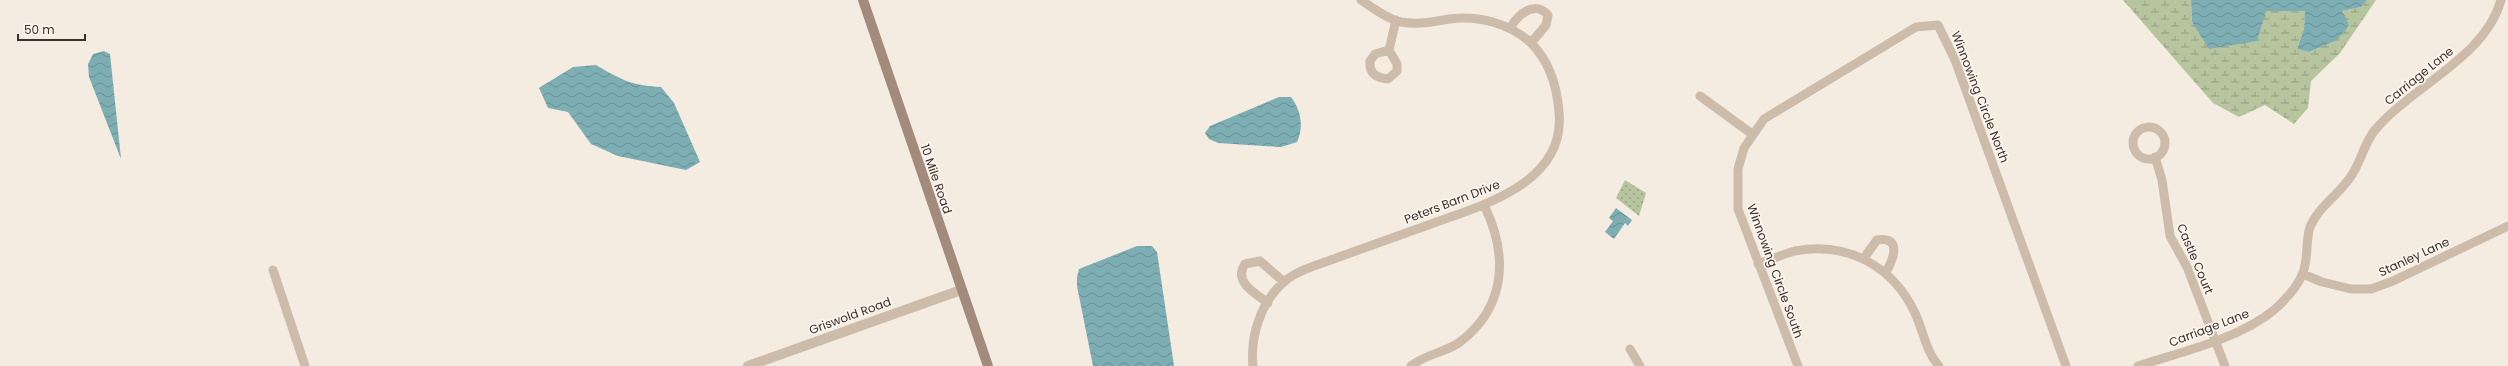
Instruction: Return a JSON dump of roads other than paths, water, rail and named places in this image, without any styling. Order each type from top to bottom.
[{"type":"main road","name":"10 Mile Road","points":[[863,0],[988,366]]},
{"type":"street","name":"Peters Barn Drive","points":[[1253,366],[1252,351],[1254,334],[1268,302],[1284,282],[1315,266],[1506,196],[1536,174],[1547,161],[1554,145],[1560,116],[1556,88],[1549,68],[1531,43],[1510,28],[1486,20],[1466,18],[1432,23],[1396,20],[1361,0]]},
{"type":"street","name":"Carriage Lane","points":[[2138,366],[2249,327],[2261,320],[2292,291],[2303,274],[2310,227],[2320,211],[2353,174],[2373,131],[2400,103],[2446,71],[2475,45],[2499,10],[2501,0]]},
{"type":"street","points":[[1510,28],[1526,7],[1533,4],[1539,5],[1548,15],[1546,25],[1531,43]]},
{"type":"street","points":[[1389,50],[1396,20]]},
{"type":"street","name":"Winnowing Circle North","points":[[1764,119],[1916,27],[1938,25],[1954,60],[2066,366]]},
{"type":"street","points":[[1700,96],[1752,134]]},
{"type":"street","name":"Winnowing Circle South","points":[[1764,119],[1752,134],[1744,148],[1738,169],[1736,188],[1738,209],[1798,366]]},
{"type":"street","name":"Castle Court","points":[[2155,157],[2162,180],[2170,236],[2187,267],[2225,366]]},
{"type":"street","points":[[1411,366],[1418,360],[1460,342],[1479,324],[1492,303],[1500,270],[1500,249],[1484,205]]},
{"type":"street","name":"Stanley Lane","points":[[2303,274],[2322,282],[2351,289],[2371,289],[2393,281],[2508,226]]},
{"type":"street","points":[[1864,258],[1878,240],[1888,241],[1894,247],[1895,253],[1886,272]]},
{"type":"street","points":[[1758,264],[1793,252],[1810,249],[1835,250],[1864,258],[1886,272],[1904,292],[1916,314],[1933,360],[1939,366]]},
{"type":"street","points":[[1268,302],[1243,281],[1241,270],[1245,264],[1260,261],[1284,282]]},
{"type":"street","points":[[273,270],[305,366]]},
{"type":"street","name":"Griswold Road","points":[[748,366],[961,290]]},
{"type":"street","points":[[1630,349],[1640,366]]},
{"type":"water","points":[[2191,0],[2367,0],[2361,7],[2342,11],[2349,25],[2337,40],[2309,52],[2297,49],[2304,29],[2305,11],[2266,11],[2257,41],[2209,49],[2192,22]]},
{"type":"water","points":[[104,51],[110,54],[121,159],[89,77],[88,64],[93,54]]},
{"type":"water","points":[[596,65],[627,81],[642,85],[661,87],[674,103],[700,162],[686,170],[618,156],[591,144],[568,112],[548,108],[539,88],[573,67]]},
{"type":"water","points":[[1279,97],[1291,97],[1297,107],[1301,125],[1297,142],[1281,147],[1218,143],[1209,139],[1205,133],[1210,126]]},
{"type":"water","points":[[1616,208],[1632,220],[1628,226],[1625,223],[1614,239],[1605,232],[1613,221],[1609,218]]},
{"type":"water","points":[[1137,246],[1152,246],[1157,252],[1174,366],[1093,366],[1077,286],[1079,269]]}]
